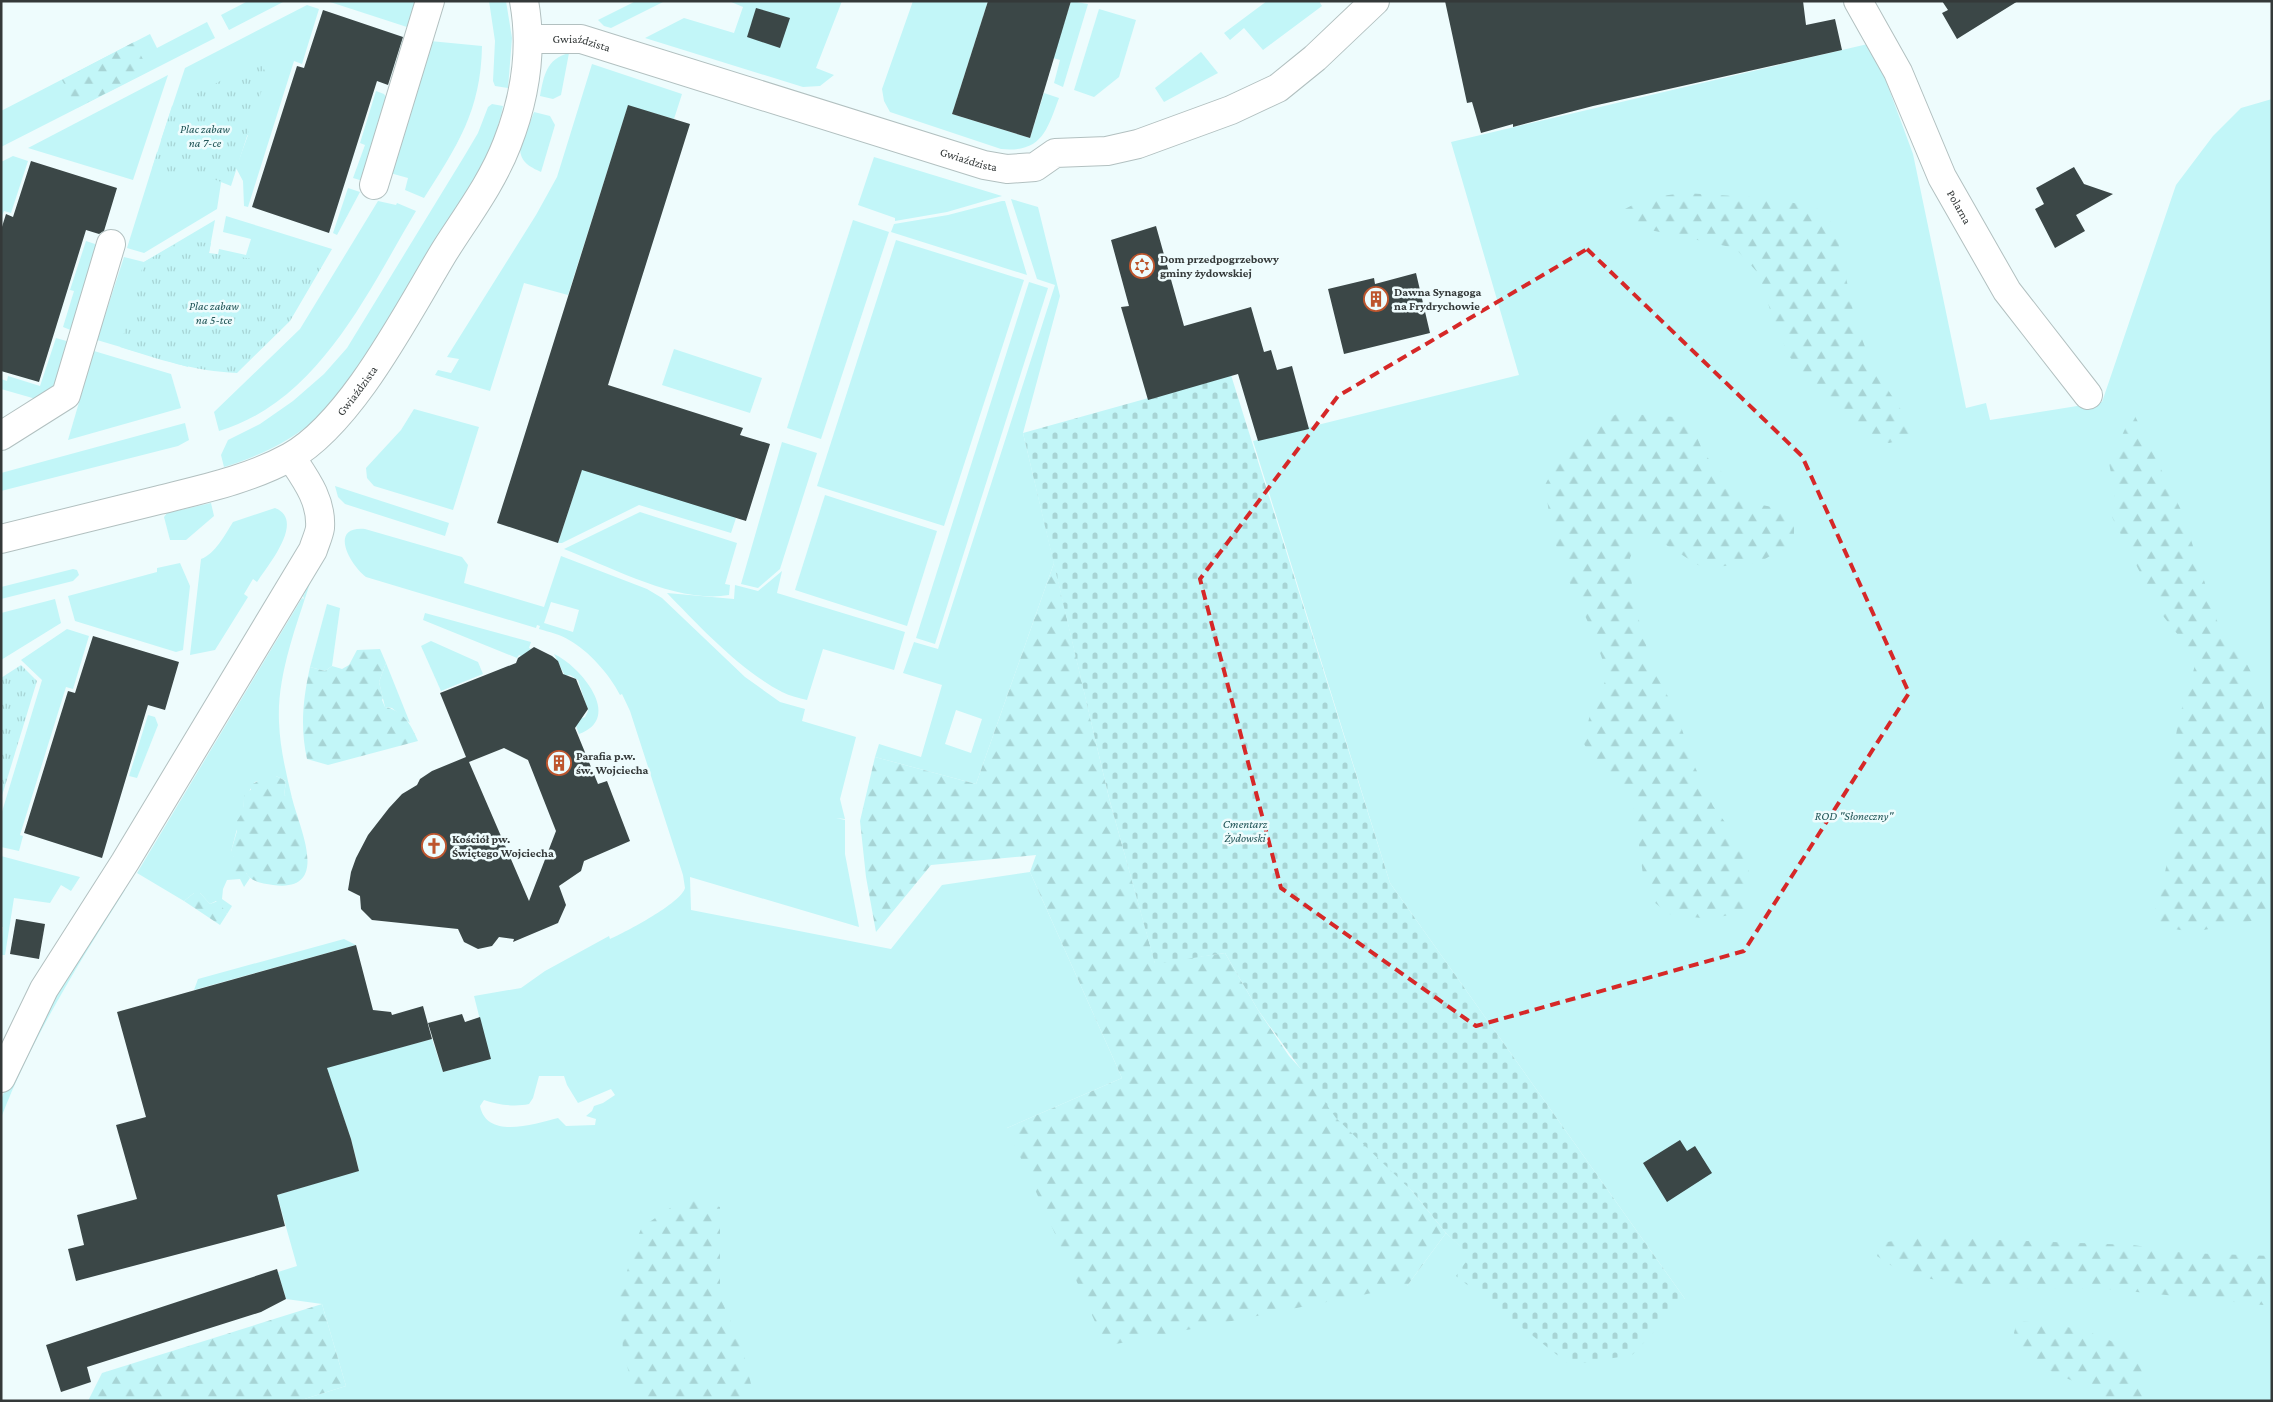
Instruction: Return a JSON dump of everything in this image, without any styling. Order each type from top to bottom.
[{"type":"street","points":[[374,185],[430,1]]},
{"type":"street","name":"Gwiaździsta","points":[[1,539],[254,474],[290,457],[311,442],[324,429],[361,386],[487,184],[507,144],[521,100],[527,70],[528,39],[524,1]]},
{"type":"street","name":"Gwiaździsta","points":[[528,39],[581,39],[984,165],[1007,169],[1024,169],[1035,167],[1055,153],[1107,151],[1138,144],[1231,110],[1278,88],[1315,58],[1375,1]]},
{"type":"street","name":"Polarna","points":[[1858,1],[1898,72],[1942,177],[2007,291],[2088,395]]},
{"type":"street","points":[[1,436],[66,395],[111,244]]},
{"type":"street","points":[[1,1078],[44,989],[121,868],[313,550],[320,528],[318,506],[308,482],[290,457]]},
{"type":"highlighted area","points":[[1587,249],[1802,456],[1909,693],[1744,951],[1476,1026],[1281,888],[1200,579],[1338,396]]},
{"type":"green space","points":[[248,1],[285,1],[229,30],[221,15]]},
{"type":"green space","points":[[327,1],[418,1],[410,28]]},
{"type":"green space","points":[[489,1],[506,1],[512,38],[508,88],[495,86],[493,81],[495,41]]},
{"type":"green space","points":[[636,1],[665,1],[611,28],[604,26],[598,20]]},
{"type":"green space","points":[[729,1],[842,1],[816,68],[834,75],[820,86],[803,87],[645,38],[684,18],[734,33],[743,7]]},
{"type":"green space","points":[[913,1],[988,1],[952,114],[1030,138],[1044,93],[1059,98],[1051,120],[1041,137],[1026,147],[1001,149],[890,112],[884,101],[882,89]]},
{"type":"green space","points":[[1071,1],[1088,4],[1063,87],[1054,83],[1060,60],[1053,58]]},
{"type":"green space","points":[[1267,1],[1319,1],[1322,6],[1263,50],[1244,28],[1230,40],[1224,33]]},
{"type":"green space","points":[[307,5],[319,9],[302,64],[294,61],[248,207],[244,206],[243,181],[236,168],[248,135],[236,140],[221,183],[217,209],[144,253],[127,248],[157,152],[164,153],[168,142],[161,140],[185,68]]},
{"type":"green space","points":[[1099,9],[1136,20],[1119,77],[1094,97],[1074,90]]},
{"type":"green space","points":[[207,22],[215,38],[1,147],[1,111],[150,34],[157,48]]},
{"type":"green space","points":[[430,41],[482,46],[481,69],[472,109],[457,144],[424,198],[405,190],[408,178],[390,173]]},
{"type":"green space","points":[[134,42],[149,71],[77,108],[62,80]]},
{"type":"green space","name":"ROD \"Słoneczny\"","points":[[1872,43],[1913,154],[1966,408],[1986,403],[1990,420],[2102,402],[2176,185],[2213,136],[2241,108],[2272,99],[2272,1401],[298,1401],[346,1386],[322,1304],[286,1299],[278,1272],[297,1266],[277,1195],[359,1170],[351,1139],[326,1067],[432,1039],[443,1072],[490,1059],[474,996],[521,988],[545,971],[609,936],[610,939],[628,930],[664,909],[685,888],[683,875],[630,711],[622,694],[620,695],[598,664],[577,645],[562,636],[539,629],[540,626],[537,625],[536,628],[366,577],[349,556],[345,540],[347,534],[354,530],[365,529],[462,557],[468,565],[464,583],[544,607],[561,556],[647,589],[662,598],[745,677],[780,702],[805,709],[802,721],[856,737],[840,799],[845,819],[836,818],[845,820],[845,854],[859,927],[690,877],[691,910],[891,949],[942,885],[1030,872],[1122,1078],[1007,1128],[1407,1286],[1446,1233],[1471,1256],[1457,1276],[1685,1299],[1390,883],[1253,441],[1519,375],[1451,142]],"holes":[[[551,602],[579,610],[573,632],[544,623]],[[539,1076],[564,1076],[578,1103],[611,1089],[615,1095],[603,1103],[594,1106],[592,1111],[586,1116],[596,1119],[595,1125],[566,1126],[558,1118],[513,1127],[492,1123],[484,1117],[480,1106],[484,1100],[506,1105],[529,1104],[533,1098]]]},
{"type":"green space","points":[[1201,52],[1218,73],[1164,102],[1155,88]]},
{"type":"green space","points":[[569,53],[561,95],[553,99],[540,96],[547,69],[555,59]]},
{"type":"green space","name":"Plac zabaw na 7-ce","points":[[259,61],[267,74],[231,186],[216,180],[192,176],[175,179],[152,169],[172,106]]},
{"type":"green space","points":[[592,64],[682,94],[674,119],[628,106],[568,295],[524,283],[490,391],[435,375],[438,370],[451,373],[459,359],[447,357],[536,215],[557,177]]},
{"type":"green space","points":[[168,75],[133,180],[28,148]]},
{"type":"green space","points":[[376,91],[384,94],[388,100],[363,181],[353,178],[365,145],[360,143]]},
{"type":"green space","points":[[492,104],[503,106],[501,116],[492,144],[475,179],[353,376],[332,403],[299,433],[263,453],[224,467],[221,455],[228,440],[260,424],[293,401],[324,374],[347,348],[465,155],[478,133],[488,107]]},
{"type":"green space","points":[[534,112],[550,116],[555,125],[541,172],[526,163],[520,153],[520,148]]},
{"type":"green space","points":[[13,156],[28,161],[11,213],[4,211],[1,219],[1,162]]},
{"type":"green space","points":[[874,157],[1002,196],[947,212],[895,221],[895,218],[858,205]]},
{"type":"green space","points":[[348,188],[360,192],[337,235],[333,233]]},
{"type":"green space","points":[[1684,193],[1768,198],[1810,206],[1825,212],[1836,231],[1856,324],[1873,367],[1918,436],[1889,443],[1874,438],[1824,401],[1789,356],[1772,316],[1759,274],[1735,248],[1622,224],[1623,210],[1646,198]]},
{"type":"green space","points":[[1011,199],[1038,207],[1060,296],[1023,433],[1054,563],[976,784],[875,757],[879,744],[921,757],[942,685],[903,673],[914,642],[938,649],[1055,285],[1037,279]],"holes":[[[956,710],[982,719],[971,753],[945,744]]]},
{"type":"green space","points":[[378,201],[396,205],[397,203],[416,211],[359,309],[337,341],[312,370],[285,396],[254,416],[219,431],[214,412],[300,329]]},
{"type":"green space","points":[[1005,201],[1027,275],[891,232],[894,224],[948,215]]},
{"type":"green space","points":[[226,216],[332,249],[321,268],[207,313],[219,249],[246,255],[251,239],[223,232]]},
{"type":"green space","points":[[215,220],[188,367],[97,340],[124,257],[144,262]]},
{"type":"green space","points":[[853,220],[889,232],[821,439],[787,428]]},
{"type":"green space","points":[[896,240],[1024,280],[944,526],[817,486]]},
{"type":"green space","points":[[86,241],[95,244],[98,250],[73,331],[63,327],[74,291],[70,290]]},
{"type":"green space","name":"Plac zabaw na 5-tce","points":[[181,241],[211,243],[209,253],[321,268],[290,321],[237,373],[192,367],[120,347],[144,262]]},
{"type":"green space","points":[[1029,282],[1048,288],[935,644],[916,638]]},
{"type":"green space","points":[[56,338],[70,342],[53,394],[43,401],[1,389],[1,379],[7,381],[8,376],[40,386]]},
{"type":"green space","points":[[674,349],[762,378],[750,413],[662,385]]},
{"type":"green space","points":[[94,351],[171,374],[181,408],[68,440]]},
{"type":"green space","name":"Cmentarz Żydowski","points":[[1231,375],[1390,883],[1685,1299],[1632,1355],[1570,1365],[1456,1276],[1470,1256],[1446,1233],[1412,1191],[1336,1118],[1258,1010],[1225,953],[1155,964],[1109,798],[1023,433]]},
{"type":"green space","points":[[414,409],[479,427],[453,510],[374,486],[367,478],[366,468],[401,430]]},
{"type":"green space","points":[[2133,412],[2182,512],[2221,633],[2235,641],[2253,676],[2272,731],[2272,909],[2251,921],[2193,932],[2149,925],[2160,898],[2170,847],[2171,774],[2178,721],[2197,659],[2160,612],[2112,517],[2115,493],[2109,463]]},
{"type":"green space","points":[[1618,413],[1689,418],[1704,454],[1752,503],[1777,508],[1794,523],[1794,542],[1758,563],[1703,568],[1663,543],[1639,537],[1630,558],[1632,587],[1640,625],[1653,668],[1676,712],[1694,765],[1713,806],[1736,837],[1749,872],[1745,912],[1709,919],[1669,914],[1654,902],[1645,889],[1633,803],[1601,774],[1583,742],[1590,715],[1608,675],[1593,633],[1568,579],[1552,534],[1545,485],[1568,443]]},
{"type":"green space","points":[[185,423],[189,440],[178,446],[1,491],[1,473]]},
{"type":"green space","points":[[782,442],[817,453],[780,569],[758,588],[741,584]]},
{"type":"green space","points":[[587,454],[736,518],[731,533],[639,505],[562,543],[558,543]]},
{"type":"green space","points":[[335,486],[449,523],[445,536],[345,504],[338,497]]},
{"type":"green space","points":[[825,495],[937,531],[907,626],[795,590]]},
{"type":"green space","points":[[211,503],[214,516],[186,540],[170,540],[164,517],[167,513]]},
{"type":"green space","points":[[275,508],[284,514],[287,522],[286,532],[276,554],[257,582],[253,579],[244,594],[248,597],[215,650],[190,655],[201,559],[215,549],[233,522]]},
{"type":"green space","points":[[640,512],[737,543],[725,584],[730,585],[729,595],[688,594],[667,589],[623,574],[564,549]]},
{"type":"green space","points":[[180,563],[190,586],[183,650],[176,652],[75,621],[68,596],[157,572],[157,568]]},
{"type":"green space","points":[[1054,563],[1109,798],[1155,963],[1225,953],[1258,1010],[1289,1056],[1412,1191],[1446,1233],[1407,1286],[1106,1346],[1007,1128],[1122,1078],[1030,872],[1036,855],[931,865],[876,932],[866,877],[860,821],[875,757],[976,784]]},
{"type":"green space","points":[[73,569],[77,570],[79,575],[73,581],[1,599],[1,587]]},
{"type":"green space","points":[[782,571],[777,593],[905,632],[894,670],[823,649],[807,700],[791,696],[767,683],[736,660],[667,593],[734,599],[735,585],[758,591]]},
{"type":"green space","points":[[307,582],[310,583],[288,651],[279,704],[281,741],[292,798],[288,795],[284,796],[286,781],[276,776],[255,782],[244,799],[243,813],[240,817],[231,852],[234,857],[235,872],[246,873],[250,878],[244,887],[240,879],[227,880],[223,889],[222,899],[232,906],[227,914],[216,901],[210,904],[200,893],[194,893],[184,901],[137,873],[302,598],[304,599],[305,593],[303,592],[137,869],[132,867]]},
{"type":"green space","points":[[55,599],[61,623],[1,660],[1,613]]},
{"type":"green space","points":[[327,604],[340,608],[332,666],[325,671],[310,667]]},
{"type":"green space","points":[[425,613],[531,642],[529,648],[531,649],[525,658],[519,655],[517,658],[423,620]]},
{"type":"green space","points":[[67,629],[89,636],[73,689],[66,687],[20,835],[23,836],[19,851],[1,847],[1,815],[42,680],[21,660]]},
{"type":"green space","points":[[431,641],[478,662],[483,674],[441,691],[421,646]]},
{"type":"green space","points":[[380,649],[386,663],[379,682],[382,700],[385,707],[402,715],[413,729],[418,741],[328,765],[307,759],[303,713],[310,667],[325,671],[332,666],[342,669],[349,665],[357,650]]},
{"type":"green space","points":[[554,654],[575,669],[585,680],[593,692],[598,705],[598,716],[592,726],[579,734],[574,721],[585,717],[588,711],[578,680],[570,675],[565,676]]},
{"type":"green space","points":[[386,663],[410,723],[392,708],[385,707],[379,682]]},
{"type":"green space","points":[[21,665],[37,681],[1,799],[1,678]]},
{"type":"green space","points":[[148,715],[155,717],[158,725],[137,778],[129,776]]},
{"type":"green space","points":[[267,776],[276,776],[286,781],[284,796],[288,794],[292,798],[305,840],[307,869],[302,879],[291,885],[266,884],[254,880],[246,873],[238,875],[234,872],[234,857],[230,855],[237,831],[235,827],[242,812],[246,791],[251,790],[251,785]]},
{"type":"green space","points":[[1,856],[80,877],[71,891],[61,885],[50,903],[14,898],[5,955],[1,955],[3,927],[1,927]]},
{"type":"green space","points":[[119,887],[125,890],[57,1001],[27,1058],[1,1118],[1,1100],[6,1087],[56,989]]},
{"type":"green space","points":[[194,893],[200,893],[210,904],[218,901],[227,914],[220,925],[184,901]]},
{"type":"green space","points":[[344,939],[356,945],[194,990],[198,979]]},
{"type":"green space","points":[[685,1198],[720,1207],[720,1297],[742,1346],[755,1401],[637,1401],[623,1352],[620,1295],[642,1227]]},
{"type":"green space","points":[[1915,1237],[2133,1245],[2186,1253],[2272,1256],[2272,1304],[2263,1305],[2108,1289],[2030,1289],[1949,1283],[1901,1272],[1877,1256],[1882,1243]]},
{"type":"green space","points":[[322,1304],[346,1386],[298,1401],[88,1401],[102,1373]]},
{"type":"green space","points":[[2017,1321],[2048,1324],[2083,1331],[2115,1343],[2129,1352],[2139,1363],[2147,1401],[2088,1401],[2091,1389],[2025,1360],[2014,1333]]},
{"type":"building","points":[[988,1],[1071,1],[1030,138],[952,114]]},
{"type":"building","points":[[1445,1],[1803,1],[1806,25],[1835,19],[1842,50],[1593,106],[1513,127],[1513,124],[1481,133],[1472,102],[1467,103]]},
{"type":"building","points":[[1942,1],[2018,1],[1957,39],[1942,13],[1948,10]]},
{"type":"building","points":[[756,8],[790,18],[780,48],[747,37]]},
{"type":"building","points":[[323,10],[403,37],[388,85],[377,81],[329,233],[252,207],[297,66],[304,68]]},
{"type":"building","points":[[628,105],[690,124],[608,385],[743,428],[740,435],[770,444],[746,521],[582,470],[558,543],[497,523]]},
{"type":"building","points":[[31,161],[117,188],[104,231],[99,234],[86,230],[39,382],[1,371],[1,230],[6,214],[13,217]]},
{"type":"building","points":[[2074,167],[2084,184],[2113,194],[2076,215],[2085,231],[2055,248],[2035,209],[2044,204],[2036,188]]},
{"type":"building","points":[[1156,226],[1184,326],[1251,307],[1264,352],[1271,350],[1277,370],[1292,366],[1309,429],[1258,441],[1238,374],[1148,400],[1121,307],[1129,306],[1111,240]]},
{"type":"building","name":"Dawna Synagoga na Frydrychowie","points":[[1416,273],[1430,333],[1344,354],[1328,289],[1374,278],[1375,284]]},
{"type":"building","points":[[93,636],[179,662],[165,710],[148,705],[102,858],[24,833],[68,691],[75,693]]},
{"type":"building","points":[[534,647],[558,661],[563,674],[576,679],[588,709],[575,728],[598,784],[607,781],[630,841],[584,861],[581,871],[559,886],[566,905],[558,923],[513,942],[514,939],[499,937],[492,946],[478,949],[464,942],[458,929],[372,920],[361,909],[360,896],[348,890],[356,858],[368,835],[402,794],[417,785],[420,779],[432,771],[466,757],[440,693],[516,663],[518,658]],"holes":[[[504,748],[528,760],[556,831],[529,901],[469,762]]]},
{"type":"building","points":[[16,919],[45,924],[39,959],[10,954]]},
{"type":"building","points":[[356,945],[373,1010],[391,1012],[392,1015],[423,1006],[432,1039],[327,1068],[351,1139],[359,1171],[277,1195],[285,1226],[76,1281],[68,1249],[84,1245],[77,1215],[137,1199],[116,1125],[146,1117],[117,1012]]},
{"type":"building","points":[[462,1014],[465,1022],[480,1017],[491,1059],[443,1072],[428,1023]]},
{"type":"building","points":[[1680,1140],[1687,1151],[1695,1146],[1712,1173],[1667,1202],[1643,1163]]},
{"type":"building","points":[[277,1269],[286,1299],[261,1312],[87,1367],[91,1382],[61,1392],[46,1345]]},
{"type":"place","name":"Dom przedpogrzebowy gminy żydowskiej","points":[[1142,266]]},
{"type":"place","name":"Dawna Synagoga na Frydrychowie","points":[[1376,299]]},
{"type":"place","name":"Parafia p.w. św. Wojciecha","points":[[559,763]]},
{"type":"place","name":"Kościół pw. Świętego Wojciecha","points":[[434,846]]}]
